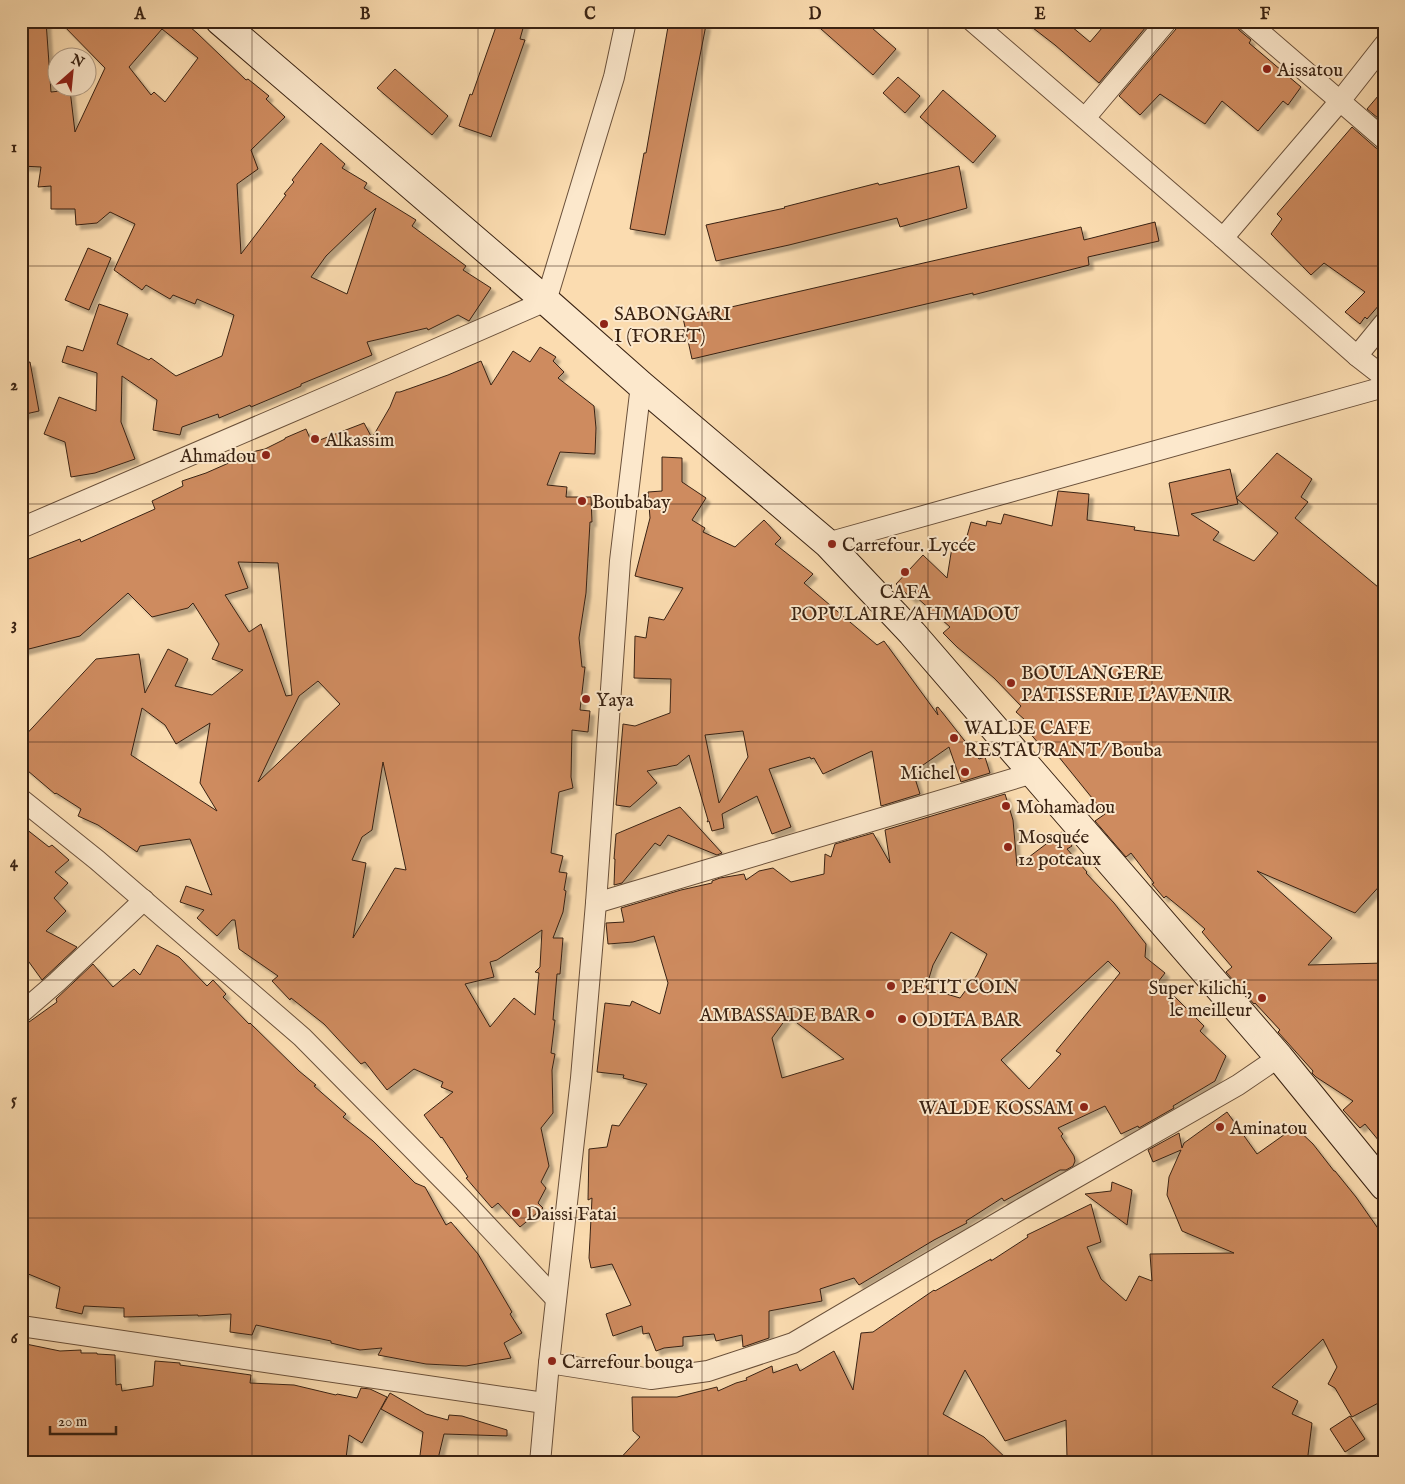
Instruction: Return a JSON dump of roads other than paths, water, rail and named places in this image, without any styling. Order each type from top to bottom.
[{"type":"street","points":[[220,21],[827,543],[912,634],[1033,773],[1279,1057],[1384,1186]]},
{"type":"street","points":[[21,528],[546,301],[614,77],[626,21]]},
{"type":"street","points":[[972,21],[1357,356],[1384,377]]},
{"type":"street","points":[[1085,118],[1167,21]]},
{"type":"street","points":[[1247,21],[1384,139]]},
{"type":"street","points":[[1223,238],[1340,101],[1384,45]]},
{"type":"street","points":[[1357,356],[1384,323]]},
{"type":"street","points":[[540,1458],[544,1404],[581,1078],[596,903],[620,561],[641,385]]},
{"type":"street","points":[[827,543],[1384,387]]},
{"type":"street","points":[[596,903],[1033,773]]},
{"type":"street","points":[[21,800],[97,860],[302,1037],[463,1200],[556,1299]]},
{"type":"street","points":[[21,1013],[58,982],[144,900]]},
{"type":"street","points":[[549,1363],[651,1379],[708,1371],[793,1343],[1238,1085],[1279,1057]]},
{"type":"street","points":[[21,1326],[544,1404]]},
{"type":"place","name":"Aissatou","points":[[1267,69]]},
{"type":"place","name":"SABONGARI I (FORET)","points":[[604,324]]},
{"type":"place","name":"Alkassim","points":[[315,439]]},
{"type":"place","name":"Ahmadou","points":[[266,455]]},
{"type":"place","name":"Boubabay","points":[[582,501]]},
{"type":"place","name":"Carrefour. Lycée","points":[[832,544]]},
{"type":"place","name":"CAFA POPULAIRE/AHMADOU","points":[[905,572]]},
{"type":"place","name":"BOULANGERE PATISSERIE L'AVENIR","points":[[1011,683]]},
{"type":"place","name":"Yaya","points":[[586,699]]},
{"type":"place","name":"WALDE CAFE RESTAURANT/ Bouba","points":[[954,738]]},
{"type":"place","name":"Michel","points":[[965,772]]},
{"type":"place","name":"Mohamadou","points":[[1006,806]]},
{"type":"place","name":"Mosquée 12 poteaux","points":[[1008,847]]},
{"type":"place","name":"PETIT COIN","points":[[891,986]]},
{"type":"place","name":"Super kilichi, le meilleur","points":[[1262,998]]},
{"type":"place","name":"AMBASSADE BAR","points":[[870,1014]]},
{"type":"place","name":"ODITA BAR","points":[[902,1019]]},
{"type":"place","name":"WALDE KOSSAM","points":[[1084,1107]]},
{"type":"place","name":"Aminatou","points":[[1220,1127]]},
{"type":"place","name":"Daissi Fatai","points":[[516,1213]]},
{"type":"place","name":"Carrefour bouga","points":[[552,1361]]}]
